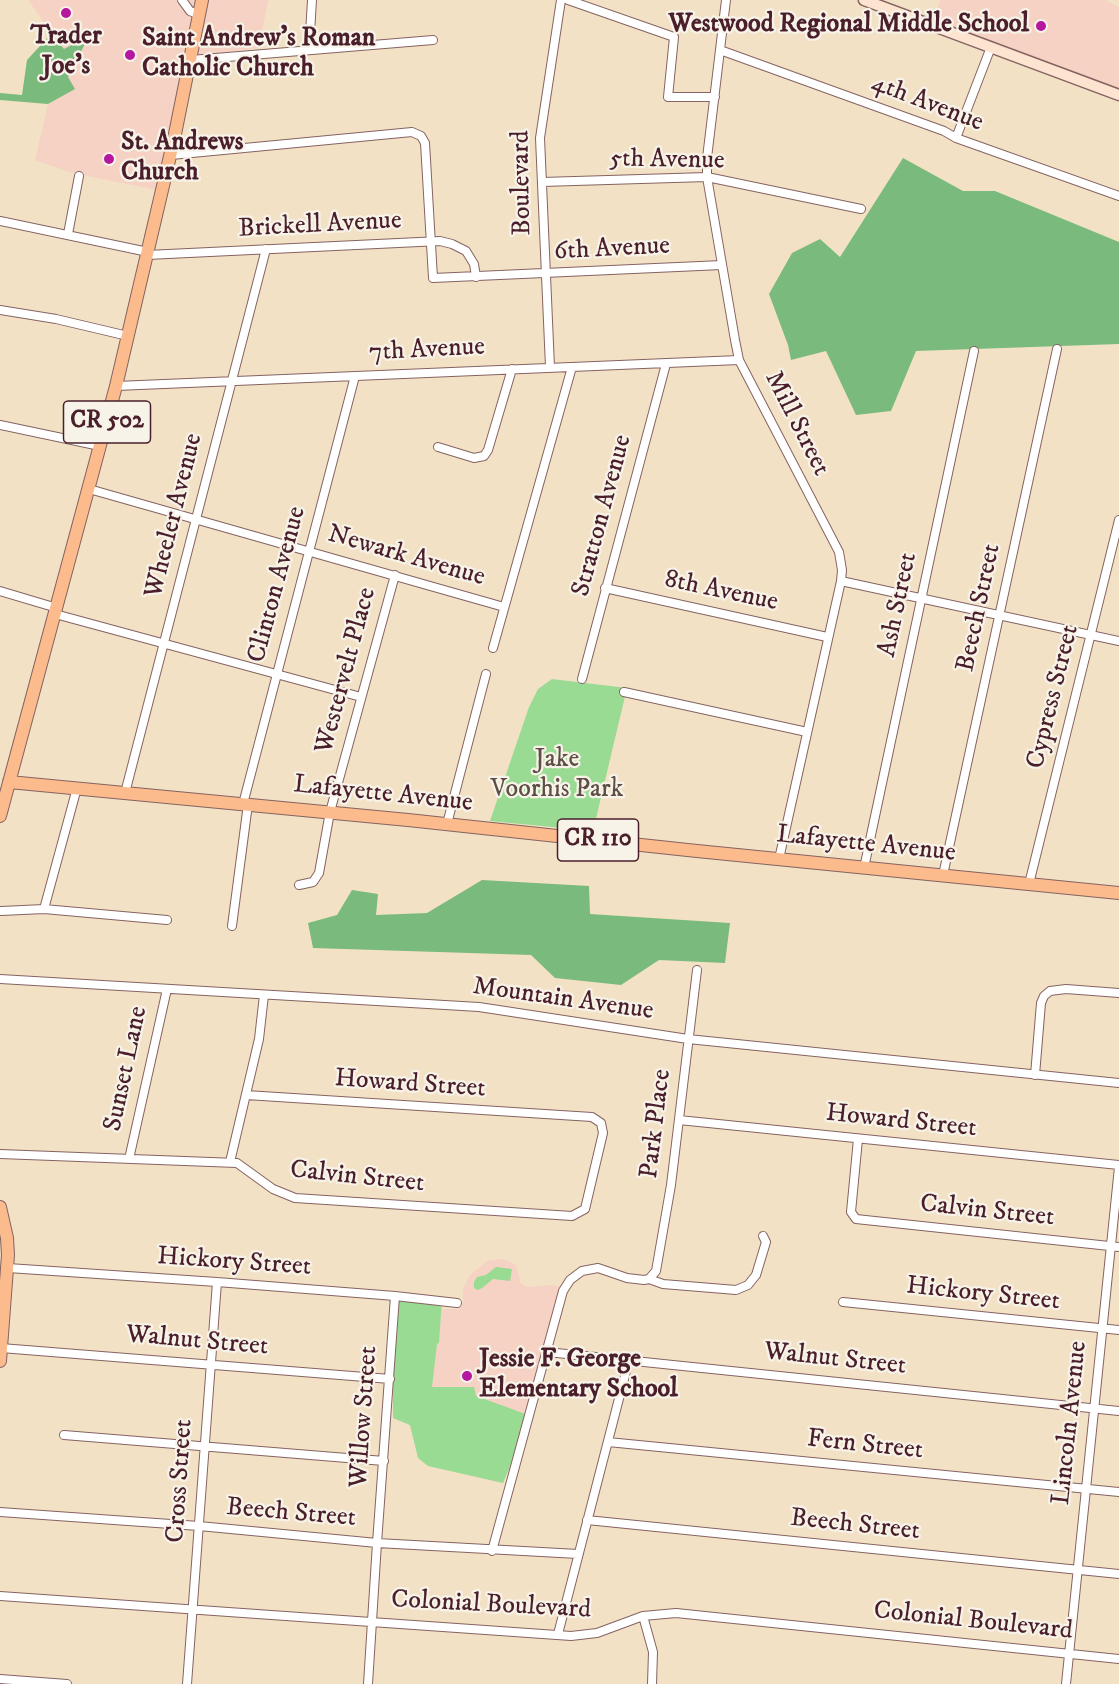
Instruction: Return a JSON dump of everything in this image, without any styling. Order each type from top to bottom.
[{"type":"main road","name":"CR 502","points":[[0,816],[5,780],[56,611],[116,386],[171,155],[202,0]]},
{"type":"main road","points":[[864,0],[1119,95]]},
{"type":"main road","name":"Lafayette Avenue","points":[[5,780],[864,868],[1119,891]]},
{"type":"main road","points":[[0,1207],[7,1238],[0,1362]]},
{"type":"street","points":[[182,0],[190,10],[199,15]]},
{"type":"street","points":[[309,50],[312,0]]},
{"type":"street","name":"Boulevard","points":[[550,367],[540,138],[561,0]]},
{"type":"street","points":[[568,0],[674,37],[668,97],[715,98]]},
{"type":"street","name":"Mill Street","points":[[726,0],[707,158],[707,177],[739,360],[839,552],[842,570],[779,859]]},
{"type":"street","points":[[191,60],[434,40]]},
{"type":"street","points":[[956,138],[991,47]]},
{"type":"street","name":"4th Avenue","points":[[720,50],[1119,196]]},
{"type":"street","points":[[171,155],[412,132],[421,136],[425,143],[431,241]]},
{"type":"street","points":[[68,234],[79,176]]},
{"type":"street","name":"5th Avenue","points":[[542,182],[707,177],[861,209]]},
{"type":"street","name":"Brickell Avenue","points":[[0,221],[68,234],[147,254],[431,241],[452,244],[466,251],[474,264],[476,277]]},
{"type":"street","name":"6th Avenue","points":[[431,241],[433,278],[722,265]]},
{"type":"street","name":"Wheeler Avenue","points":[[125,793],[266,249]]},
{"type":"street","points":[[0,310],[56,319],[128,336]]},
{"type":"street","name":"Beech Street","points":[[943,875],[1057,349]]},
{"type":"street","name":"Ash Street","points":[[864,868],[974,351]]},
{"type":"street","name":"7th Avenue","points":[[116,386],[739,360]]},
{"type":"street","name":"Stratton Avenue","points":[[582,679],[666,364]]},
{"type":"street","points":[[492,648],[572,367]]},
{"type":"street","points":[[438,447],[474,458],[479,458],[487,452],[512,369]]},
{"type":"street","name":"Clinton Avenue","points":[[232,926],[245,804],[355,376]]},
{"type":"street","points":[[0,425],[100,446]]},
{"type":"street","name":"Newark Avenue","points":[[88,489],[504,607]]},
{"type":"street","name":"Cypress Street","points":[[1029,884],[1119,520]]},
{"type":"street","name":"Westervelt Place","points":[[299,885],[313,882],[319,873],[330,812],[395,575]]},
{"type":"street","points":[[841,581],[1119,640]]},
{"type":"street","name":"8th Avenue","points":[[605,588],[827,637]]},
{"type":"street","points":[[0,591],[56,611],[164,644],[361,698]]},
{"type":"street","points":[[447,824],[486,674]]},
{"type":"street","points":[[624,692],[807,732]]},
{"type":"street","points":[[44,909],[77,788]]},
{"type":"street","points":[[1,911],[44,909],[167,920]]},
{"type":"street","name":"Park Place","points":[[649,1279],[656,1271],[671,1185],[697,970]]},
{"type":"street","name":"Mountain Avenue","points":[[0,979],[487,1008],[688,1039],[1119,1083]]},
{"type":"street","name":"Sunset Lane","points":[[129,1159],[166,989]]},
{"type":"street","points":[[1035,1075],[1041,1003],[1044,996],[1050,991],[1066,989],[1119,993]]},
{"type":"street","points":[[230,1162],[259,1039],[264,995]]},
{"type":"street","name":"Howard Street","points":[[246,1095],[592,1117],[603,1128],[603,1133],[585,1209],[575,1215]]},
{"type":"street","name":"Howard Street","points":[[679,1120],[1119,1166]]},
{"type":"street","name":"Calvin Street","points":[[858,1139],[852,1216],[856,1219],[1115,1246]]},
{"type":"street","name":"Calvin Street","points":[[0,1154],[230,1162],[237,1163],[273,1189],[295,1198],[575,1215]]},
{"type":"street","name":"Lincoln Avenue","points":[[1066,1684],[1102,1328],[1115,1246],[1119,1166]]},
{"type":"street","points":[[492,1551],[565,1287],[576,1275],[596,1269],[606,1270],[627,1278],[649,1279],[663,1284],[729,1290],[743,1288],[756,1275],[766,1242],[763,1236]]},
{"type":"street","name":"Hickory Street","points":[[5,1272],[217,1282],[457,1303]]},
{"type":"street","name":"Cross Street","points":[[188,1684],[217,1282]]},
{"type":"street","name":"Willow Street","points":[[368,1684],[395,1296]]},
{"type":"street","name":"Hickory Street","points":[[843,1302],[1119,1330]]},
{"type":"street","name":"Walnut Street","points":[[1,1348],[390,1379]]},
{"type":"street","name":"Walnut Street","points":[[547,1352],[1119,1411]]},
{"type":"street","points":[[558,1634],[629,1360]]},
{"type":"street","points":[[64,1435],[384,1461]]},
{"type":"street","name":"Fern Street","points":[[608,1442],[1119,1492]]},
{"type":"street","name":"Beech Street","points":[[0,1512],[199,1526],[377,1543],[578,1554]]},
{"type":"street","name":"Beech Street","points":[[587,1520],[1119,1574]]},
{"type":"street","name":"Colonial Boulevard","points":[[0,1596],[577,1636],[597,1634],[643,1616],[676,1613],[1119,1659]]},
{"type":"street","points":[[643,1616],[653,1652],[652,1684]]},
{"type":"street","points":[[0,1679],[67,1684]]},
{"type":"shaded area","points":[[28,0],[268,0],[259,48],[184,57],[157,190],[72,173],[35,160],[48,104],[75,89],[67,77],[89,37],[64,50]]},
{"type":"shaded area","points":[[940,0],[1105,0],[1119,7],[1119,95],[932,25]]},
{"type":"shaded area","name":"Jessie F. George Elementary School","points":[[503,1259],[516,1265],[521,1284],[528,1287],[549,1285],[565,1287],[532,1409],[503,1483],[428,1466],[418,1458],[410,1425],[393,1418],[441,1309],[458,1309],[463,1303],[463,1289],[470,1275],[487,1261]]},
{"type":"green space","points":[[51,34],[64,49],[89,36],[68,77],[75,89],[48,104],[0,100],[0,93],[22,95],[27,60]]},
{"type":"green space","points":[[903,158],[963,191],[995,191],[1119,242],[1119,344],[916,351],[891,411],[856,415],[826,351],[791,360],[788,345],[769,294],[792,253],[820,239],[840,257]]},
{"type":"green space","name":"Jake Voorhis Park","points":[[552,679],[627,688],[593,831],[490,821],[529,707],[538,689]]},
{"type":"green space","points":[[482,880],[589,886],[590,914],[730,923],[725,963],[659,960],[621,985],[555,978],[531,955],[313,948],[308,923],[337,915],[352,890],[378,894],[376,915],[427,913]]},
{"type":"green space","points":[[496,1267],[512,1269],[510,1281],[493,1279],[478,1290],[474,1288],[477,1277],[486,1275]]},
{"type":"green space","points":[[397,1299],[442,1299],[439,1343],[437,1344],[432,1387],[474,1387],[476,1396],[531,1416],[503,1483],[428,1466],[418,1458],[410,1425],[393,1418],[393,1342]]},
{"type":"place","name":"Trader Joe's","points":[[66,13]]},
{"type":"place","name":"Westwood Regional Middle School","points":[[1041,26]]},
{"type":"place","name":"Saint Andrew's Roman Catholic Church","points":[[130,55]]},
{"type":"place","name":"St. Andrews Church","points":[[109,159]]},
{"type":"place","name":"Jessie F. George Elementary School","points":[[467,1376]]}]
